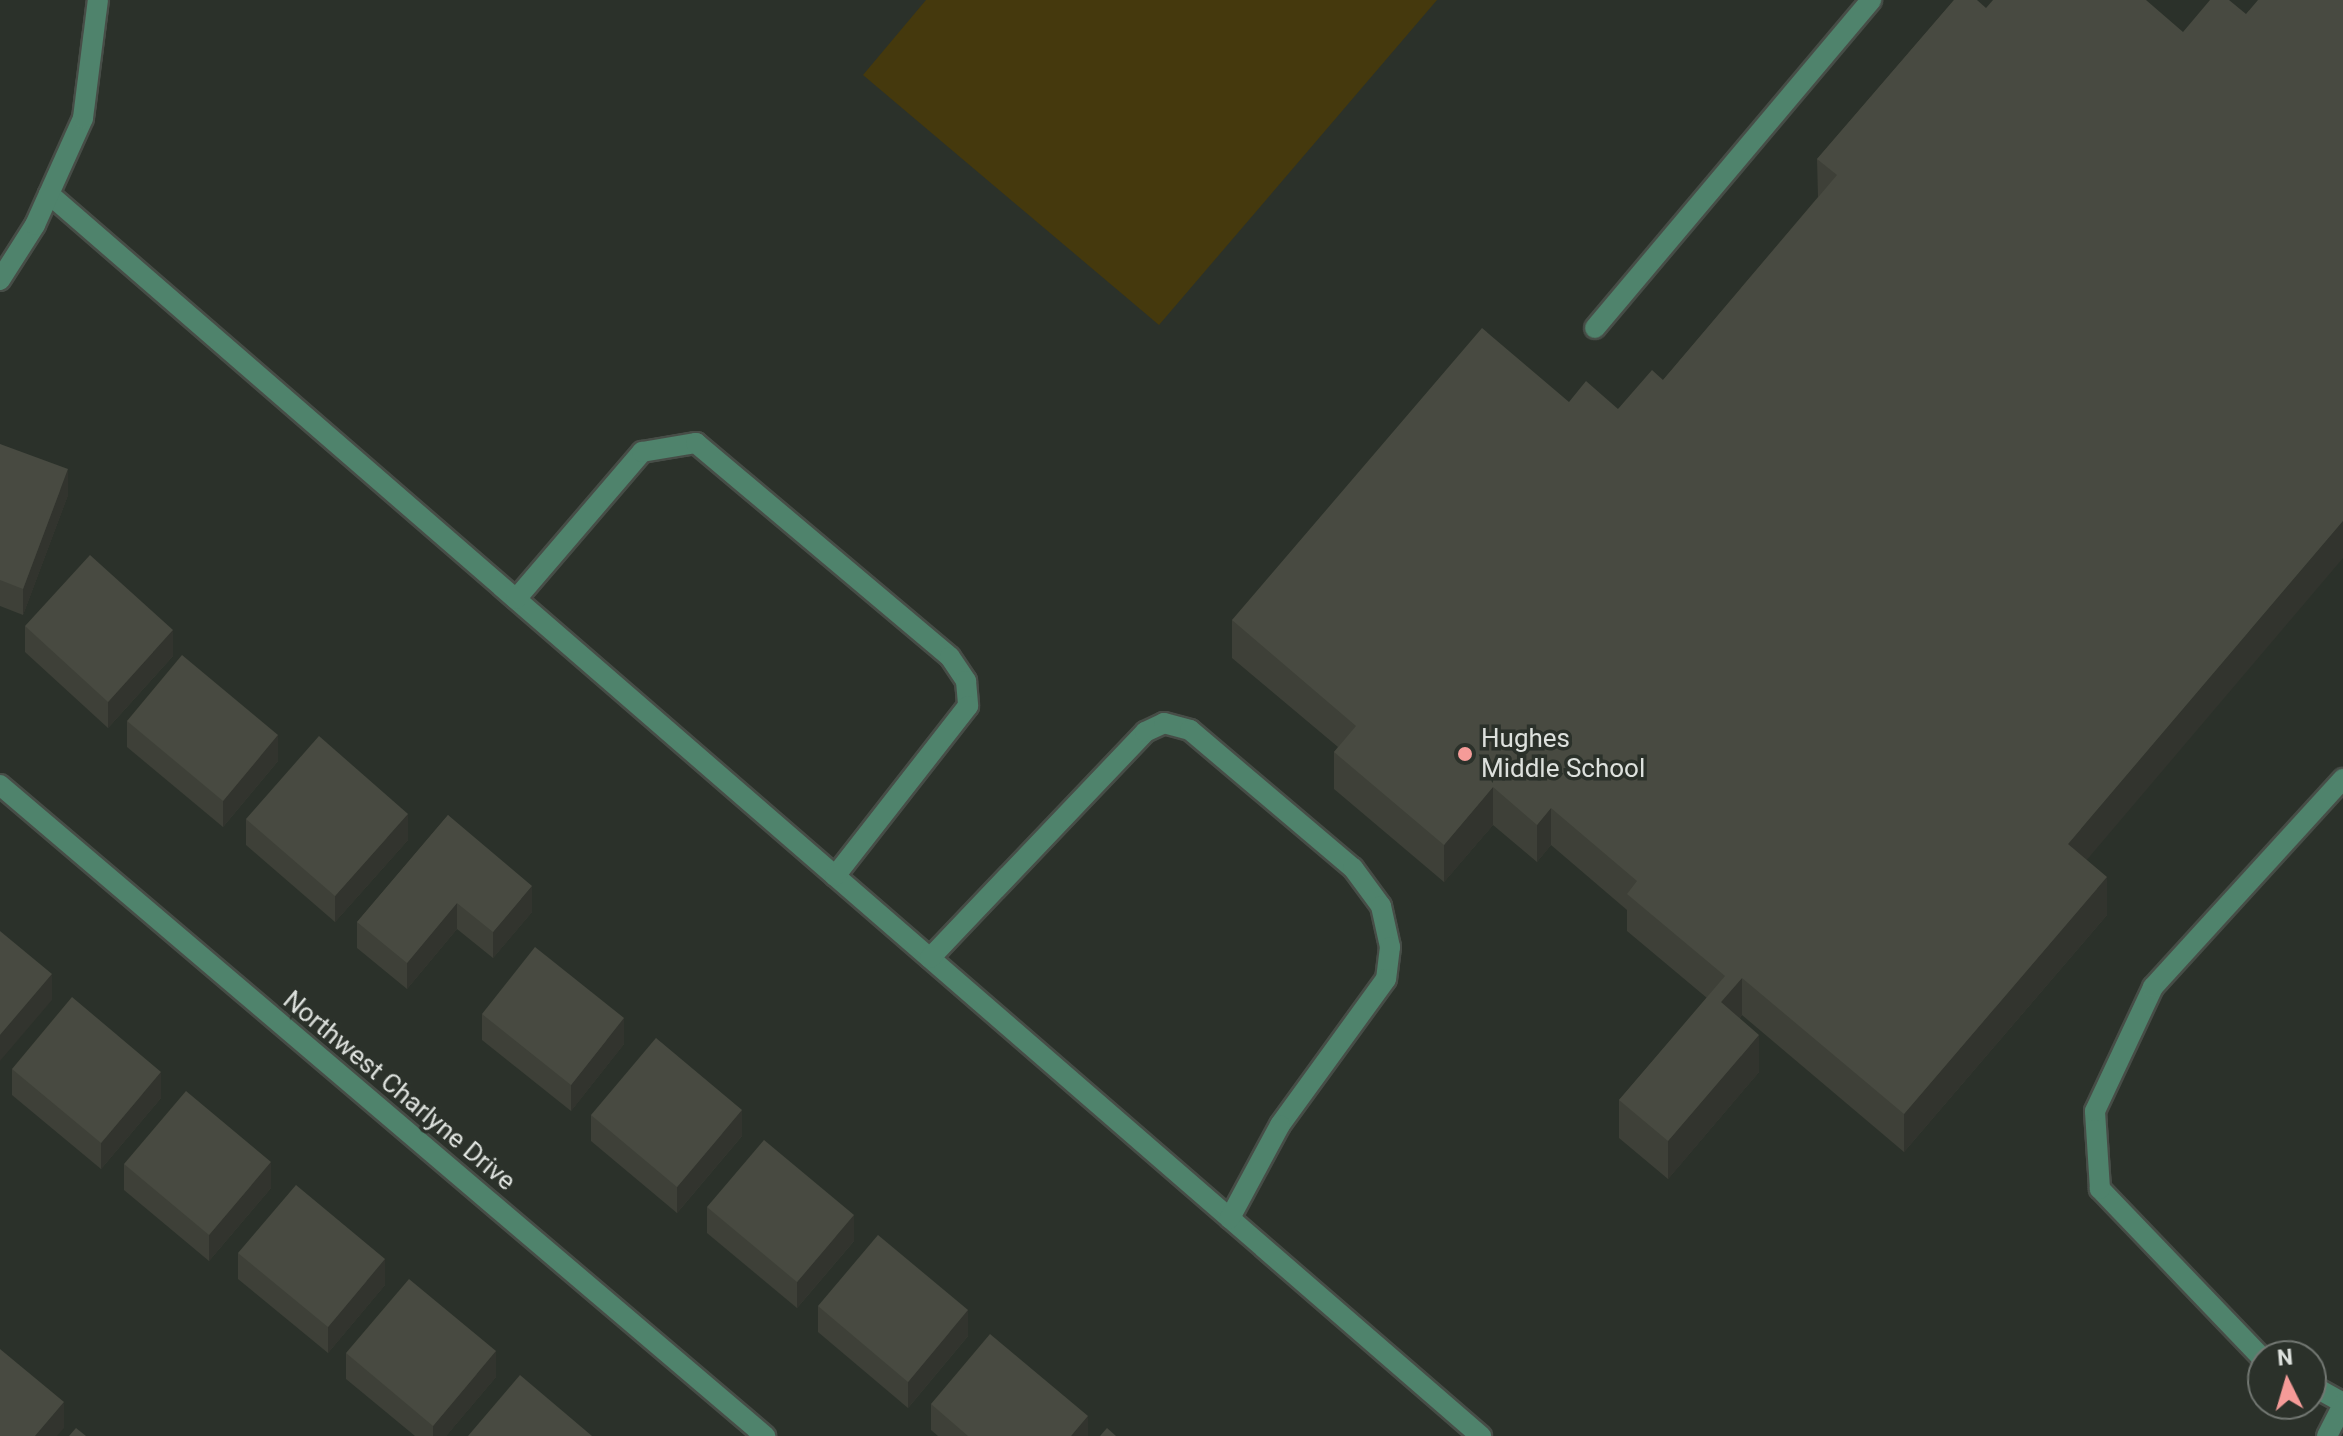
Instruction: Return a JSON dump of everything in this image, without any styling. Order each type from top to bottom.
[{"type":"street","points":[[0,280],[49,194],[83,118],[98,0]]},
{"type":"street","points":[[1595,328],[1871,0]]},
{"type":"street","points":[[49,194],[1481,1436]]},
{"type":"street","points":[[516,599],[642,452],[696,443],[950,657],[966,681],[968,706],[835,876]]},
{"type":"street","points":[[930,958],[1145,732],[1164,723],[1190,730],[1353,868],[1381,906],[1390,947],[1386,979],[1280,1125],[1230,1218]]},
{"type":"street","points":[[2247,1342],[2100,1189],[2095,1111],[2153,987],[2343,779]]},
{"type":"street","name":"Northwest Charlyne Drive","points":[[0,785],[765,1436]]},
{"type":"street","points":[[2327,1436],[2343,1404]]},
{"type":"shaded area","points":[[926,0],[1437,0],[1159,325],[863,75]]},
{"type":"building","points":[[1954,0],[1977,0],[1986,8],[1993,0],[2146,0],[2183,32],[2210,0],[2229,0],[2246,14],[2258,0],[2343,0],[2343,521],[2068,844],[2107,877],[1904,1114],[1742,978],[1721,1002],[1759,1035],[1668,1141],[1619,1100],[1725,976],[1627,894],[1637,881],[1551,808],[1537,825],[1493,787],[1444,845],[1334,752],[1356,726],[1232,620],[1482,328],[1569,402],[1586,381],[1618,409],[1652,370],[1663,380],[1837,175],[1817,159]]},
{"type":"building","points":[[0,444],[68,469],[23,589],[0,580]]},
{"type":"building","points":[[90,555],[173,630],[108,702],[25,626]]},
{"type":"building","points":[[182,655],[278,735],[223,801],[127,721]]},
{"type":"building","points":[[319,736],[408,814],[335,896],[246,819]]},
{"type":"building","points":[[448,815],[532,886],[493,932],[457,903],[407,963],[357,922]]},
{"type":"building","points":[[0,931],[52,974],[0,1035]]},
{"type":"building","points":[[535,947],[624,1018],[571,1085],[482,1014]]},
{"type":"building","points":[[72,997],[161,1072],[101,1143],[12,1069]]},
{"type":"building","points":[[656,1038],[742,1110],[677,1187],[591,1115]]},
{"type":"building","points":[[186,1091],[271,1162],[209,1235],[124,1164]]},
{"type":"building","points":[[764,1140],[854,1215],[797,1282],[707,1207]]},
{"type":"building","points":[[296,1185],[385,1259],[328,1327],[238,1253]]},
{"type":"building","points":[[878,1235],[968,1310],[908,1382],[818,1306]]},
{"type":"building","points":[[409,1279],[496,1351],[433,1426],[346,1353]]},
{"type":"building","points":[[990,1334],[1088,1416],[1071,1436],[968,1436],[931,1404]]},
{"type":"building","points":[[0,1349],[64,1402],[35,1436],[0,1436]]},
{"type":"building","points":[[520,1375],[592,1436],[468,1436]]},
{"type":"building","points":[[76,1428],[86,1436],[69,1436]]},
{"type":"building","points":[[1107,1428],[1116,1436],[1100,1436]]},
{"type":"place","name":"Hughes Middle School","points":[[1465,754]]}]
